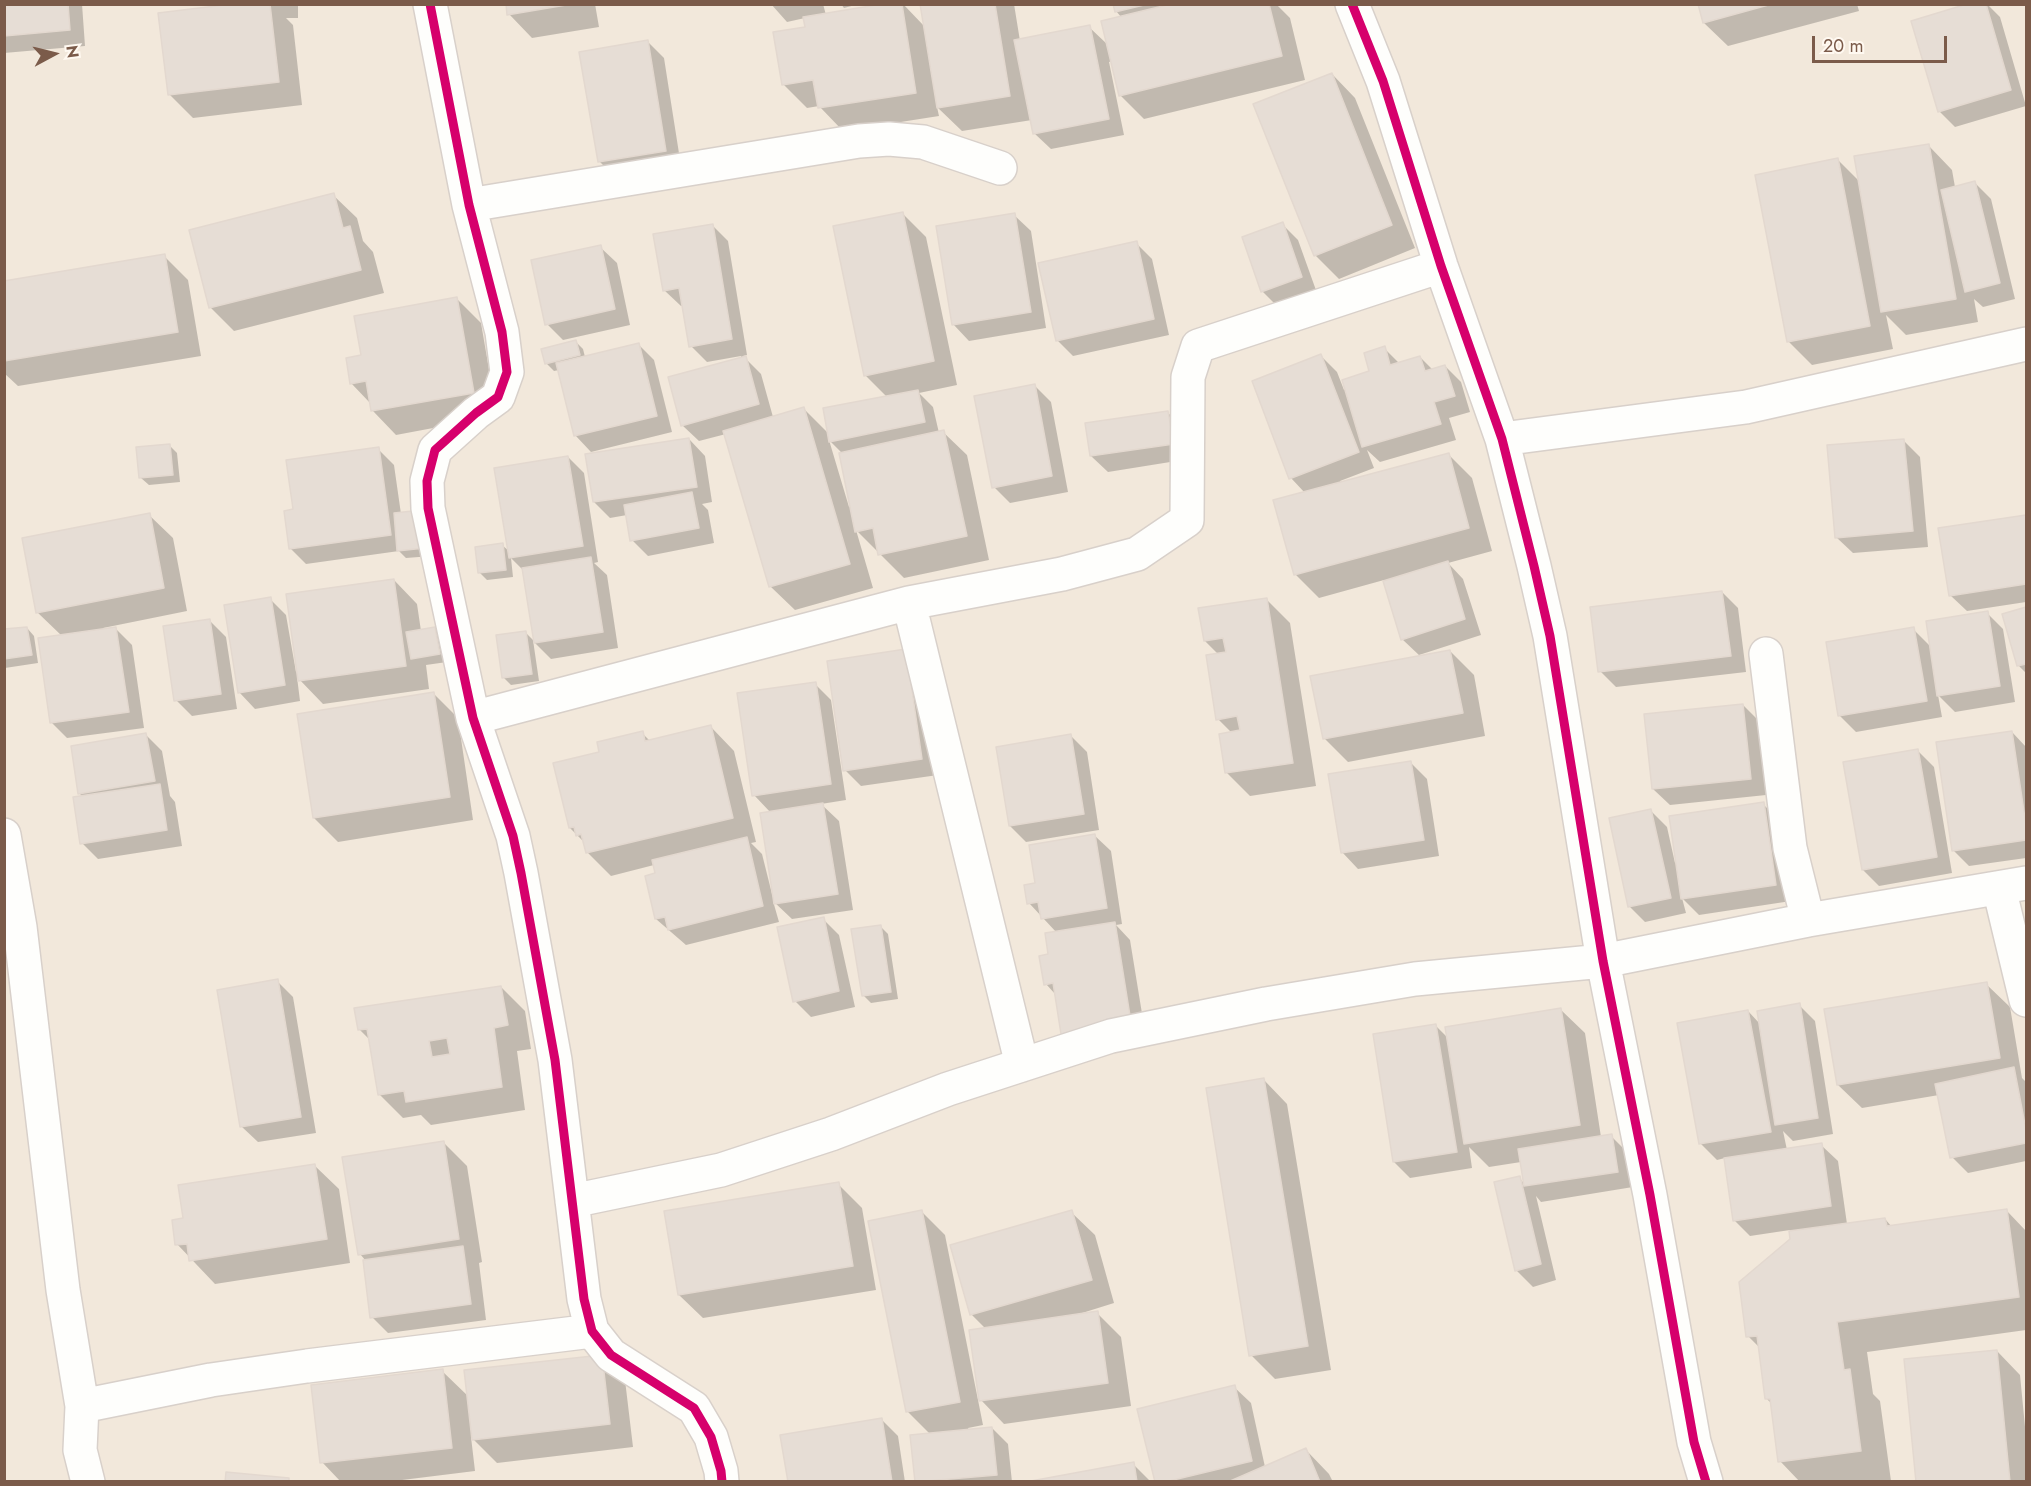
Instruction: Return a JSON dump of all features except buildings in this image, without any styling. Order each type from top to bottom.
[{"type":"street","points":[[430,4],[470,205],[502,332],[507,372],[498,397],[476,413],[435,450],[426,481],[428,508],[473,718],[513,836],[521,873],[555,1060],[584,1299],[592,1331],[611,1355],[694,1408],[711,1437],[722,1482]]},
{"type":"street","points":[[1352,4],[1383,81],[1441,266],[1502,440],[1550,636],[1603,962],[1650,1196],[1694,1442],[1706,1482]]},
{"type":"street","points":[[470,205],[859,141],[923,142],[1000,168]]},
{"type":"street","points":[[473,718],[909,603],[1062,574],[1137,554],[1187,520],[1188,377],[1198,346],[1441,266]]},
{"type":"street","points":[[1502,440],[1746,406],[2026,344]]},
{"type":"street","points":[[909,603],[1022,1065]]},
{"type":"street","points":[[1766,654],[1790,848],[1808,920]]},
{"type":"street","points":[[4,835],[12,928],[63,1290],[82,1406],[80,1450],[88,1482]]},
{"type":"street","points":[[572,1201],[721,1170],[831,1134],[948,1089],[1112,1036],[1266,1004],[1415,979],[1603,962],[1808,920],[2013,886],[2026,1000]]},
{"type":"street","points":[[82,1406],[211,1380],[592,1331]]},
{"type":"shaded area","points":[[5,5],[2026,5],[2026,1481],[5,1481]]},
{"type":"cycle path","points":[[430,4],[469,205],[502,332],[507,372],[498,397],[476,413],[435,450],[427,481],[428,508],[473,718],[513,836],[521,873],[555,1060],[584,1299],[592,1331],[611,1355],[694,1408],[711,1437],[722,1482]]},
{"type":"cycle path","points":[[1352,4],[1383,81],[1441,266],[1502,439],[1534,566],[1550,636],[1603,961],[1650,1195],[1694,1442],[1706,1482]]}]
